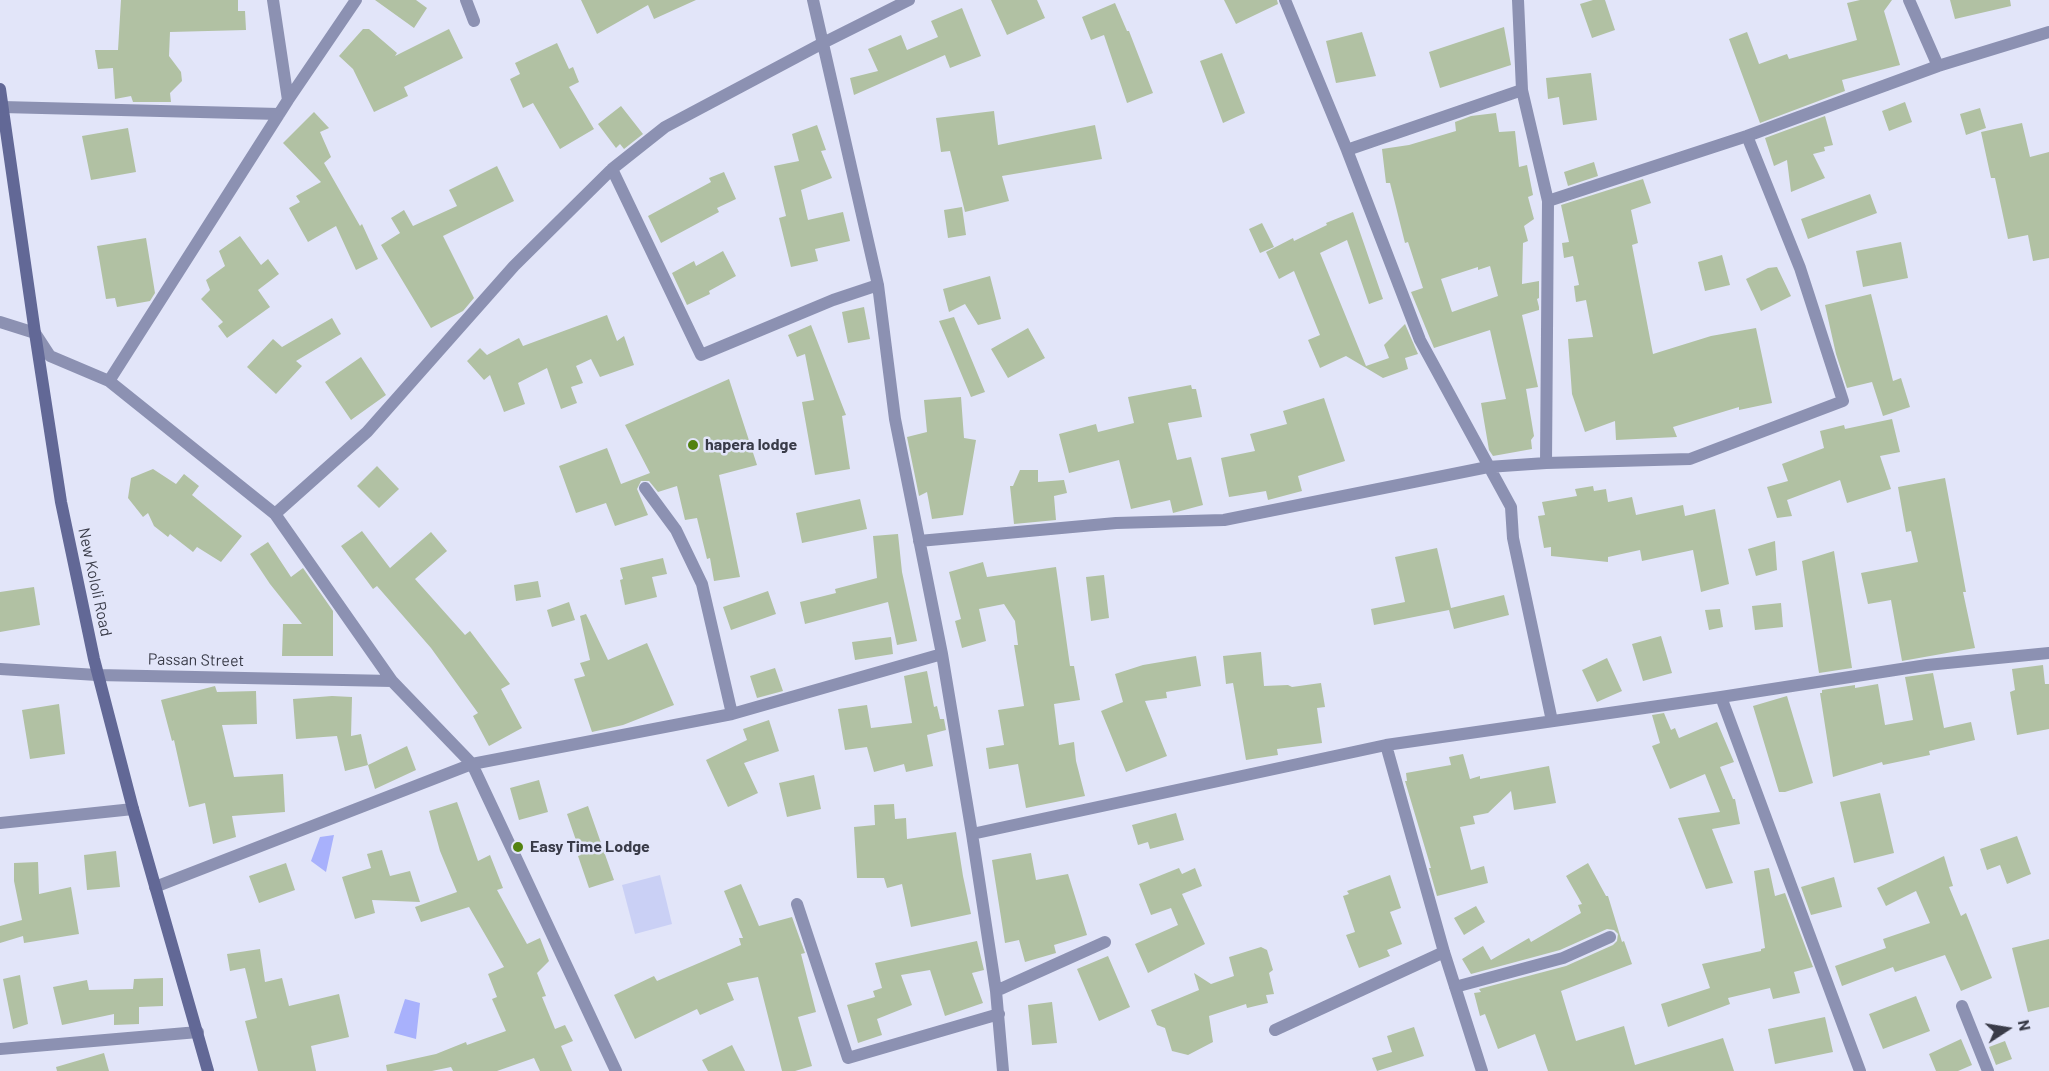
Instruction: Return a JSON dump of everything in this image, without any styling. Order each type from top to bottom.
[{"type":"street","points":[[273,0],[288,100]]},
{"type":"street","points":[[109,381],[288,100],[356,0]]},
{"type":"street","points":[[466,0],[474,21]]},
{"type":"street","points":[[813,0],[878,285],[895,419],[942,654],[972,834],[999,1014],[1003,1071]]},
{"type":"street","points":[[275,514],[367,432],[514,266],[612,169],[665,127],[909,0]]},
{"type":"street","points":[[1285,0],[1347,150],[1420,340],[1511,507],[1513,538],[1552,721]]},
{"type":"street","points":[[1518,0],[1522,90],[1548,201],[1546,463]]},
{"type":"street","points":[[1909,0],[1938,66]]},
{"type":"street","points":[[1548,201],[1748,136],[1938,66],[2049,32]]},
{"type":"street","name":"New Kololi Road","points":[[0,89],[61,502],[97,675],[208,1071]]},
{"type":"street","points":[[1347,150],[1522,90]]},
{"type":"street","points":[[2,107],[279,114]]},
{"type":"street","points":[[919,541],[1116,523],[1224,520],[1488,467],[1690,459],[1843,401],[1800,268],[1748,136]]},
{"type":"street","points":[[612,169],[701,355],[833,300],[878,285]]},
{"type":"street","points":[[0,322],[35,333],[50,356],[109,381],[275,514],[392,681],[472,764],[616,1071]]},
{"type":"street","points":[[645,488],[676,530],[702,584],[732,714]]},
{"type":"street","points":[[972,834],[1386,745],[1927,665],[2049,653]]},
{"type":"street","points":[[155,887],[472,764],[732,714],[942,654]]},
{"type":"street","name":"Passan Street","points":[[0,669],[97,675],[392,681]]},
{"type":"street","points":[[1721,697],[1860,1071]]},
{"type":"street","points":[[1386,745],[1444,952],[1482,1071]]},
{"type":"street","points":[[0,823],[133,809]]},
{"type":"street","points":[[797,904],[848,1058],[999,1014]]},
{"type":"street","points":[[1455,987],[1563,958],[1610,937]]},
{"type":"street","points":[[996,992],[1105,942]]},
{"type":"street","points":[[1275,1030],[1444,952]]},
{"type":"street","points":[[1962,1006],[1988,1071]]},
{"type":"street","points":[[0,1049],[198,1032]]},
{"type":"shaded area","points":[[660,875],[672,924],[635,934],[622,885]]},
{"type":"water","points":[[334,835],[326,872],[311,861],[320,837]]},
{"type":"water","points":[[405,999],[420,1003],[416,1039],[394,1033]]},
{"type":"building","points":[[121,0],[238,0],[238,11],[245,11],[246,30],[170,32],[169,56],[181,72],[182,81],[170,93],[171,102],[133,102],[131,96],[115,99],[113,68],[98,69],[95,50],[118,50]]},
{"type":"building","points":[[375,0],[416,0],[427,8],[414,28]]},
{"type":"building","points":[[581,0],[696,0],[654,19],[648,5],[597,34]]},
{"type":"building","points":[[991,0],[1037,0],[1045,18],[1007,35]]},
{"type":"building","points":[[1224,0],[1277,0],[1278,4],[1236,24]]},
{"type":"building","points":[[1593,0],[1605,0],[1615,30],[1592,38],[1580,4]]},
{"type":"building","points":[[1860,0],[1892,0],[1884,11],[1900,65],[1842,80],[1845,91],[1760,123],[1729,39],[1747,32],[1759,64],[1787,54],[1789,59],[1857,40],[1847,3]]},
{"type":"building","points":[[1950,0],[2010,0],[2011,6],[1955,19]]},
{"type":"building","points":[[1115,3],[1129,31],[1153,93],[1127,103],[1104,35],[1091,40],[1082,17]]},
{"type":"building","points":[[962,8],[981,56],[950,68],[945,55],[854,95],[850,78],[878,71],[868,49],[901,35],[907,50],[938,37],[931,21]]},
{"type":"building","points":[[1504,27],[1511,65],[1440,88],[1429,52]]},
{"type":"building","points":[[363,29],[369,29],[397,53],[395,56],[449,29],[463,58],[404,87],[408,96],[374,112],[353,69],[339,56]]},
{"type":"building","points":[[1362,32],[1376,76],[1336,83],[1326,41]]},
{"type":"building","points":[[557,43],[569,69],[573,67],[579,82],[569,87],[594,129],[560,149],[533,103],[523,108],[510,79],[520,74],[515,63]]},
{"type":"building","points":[[1222,53],[1245,113],[1223,123],[1200,61]]},
{"type":"building","points":[[1591,73],[1597,120],[1563,125],[1559,97],[1548,99],[1546,78]]},
{"type":"building","points":[[1905,102],[1912,122],[1889,131],[1882,111]]},
{"type":"building","points":[[621,106],[643,134],[624,149],[620,144],[616,148],[598,124]]},
{"type":"building","points":[[1980,108],[1986,128],[1966,135],[1960,114]]},
{"type":"building","points":[[994,111],[998,145],[1095,125],[1102,159],[1002,176],[1009,201],[965,212],[950,151],[941,152],[936,118]]},
{"type":"building","points":[[314,112],[329,128],[320,132],[331,157],[324,163],[360,226],[362,224],[378,259],[356,270],[336,226],[308,242],[289,208],[300,202],[296,196],[321,182],[283,143]]},
{"type":"building","points":[[1496,113],[1499,132],[1515,131],[1519,167],[1527,165],[1533,195],[1528,197],[1534,219],[1524,226],[1528,241],[1523,243],[1522,284],[1539,281],[1539,298],[1537,299],[1539,310],[1522,315],[1538,387],[1526,389],[1534,436],[1531,440],[1532,449],[1493,456],[1489,450],[1481,403],[1506,399],[1490,330],[1434,348],[1411,292],[1423,288],[1408,242],[1405,243],[1390,183],[1386,183],[1382,149],[1409,145],[1456,131],[1455,122],[1471,116]],"holes":[[[1490,266],[1498,296],[1452,312],[1441,279],[1478,267],[1478,270]]]},
{"type":"building","points":[[1825,116],[1833,145],[1824,147],[1825,151],[1813,154],[1825,178],[1791,192],[1787,160],[1774,166],[1765,138]]},
{"type":"building","points":[[2022,123],[2030,157],[2049,152],[2049,258],[2033,261],[2028,235],[2008,239],[1995,178],[1991,178],[1981,132]]},
{"type":"building","points":[[817,125],[826,150],[821,151],[832,178],[801,190],[808,220],[843,212],[850,241],[815,249],[818,261],[791,267],[779,218],[786,216],[774,166],[799,161],[792,134]]},
{"type":"building","points":[[128,128],[136,172],[91,180],[82,136]]},
{"type":"building","points":[[1594,162],[1598,176],[1568,186],[1564,172]]},
{"type":"building","points":[[497,166],[514,201],[443,236],[474,298],[463,311],[431,328],[381,245],[400,233],[391,218],[404,210],[413,226],[457,206],[449,190]]},
{"type":"building","points":[[724,172],[736,199],[717,208],[719,212],[661,243],[648,216],[711,182],[709,178]]},
{"type":"building","points":[[1643,179],[1651,203],[1631,210],[1638,243],[1632,245],[1653,354],[1711,336],[1756,328],[1772,403],[1739,410],[1739,407],[1673,427],[1677,437],[1616,440],[1615,421],[1585,432],[1572,394],[1568,339],[1593,337],[1586,300],[1576,302],[1574,286],[1579,285],[1573,256],[1564,258],[1562,243],[1569,242],[1561,205]]},
{"type":"building","points":[[1870,194],[1877,213],[1808,239],[1801,219]]},
{"type":"building","points":[[962,207],[966,235],[948,238],[944,210]]},
{"type":"building","points":[[1353,212],[1383,299],[1369,304],[1347,240],[1320,253],[1366,366],[1389,358],[1384,345],[1405,324],[1418,354],[1405,358],[1408,369],[1383,378],[1346,356],[1320,368],[1308,340],[1320,335],[1294,271],[1279,279],[1266,252]]},
{"type":"building","points":[[1262,223],[1274,247],[1260,253],[1249,229]]},
{"type":"building","points":[[240,236],[261,265],[268,259],[279,274],[258,290],[270,307],[227,338],[218,326],[223,322],[201,299],[210,290],[206,280],[225,266],[219,251]]},
{"type":"building","points":[[146,238],[155,293],[150,301],[117,307],[115,298],[106,299],[97,246]]},
{"type":"building","points":[[1901,242],[1908,278],[1863,287],[1856,251]]},
{"type":"building","points":[[723,251],[736,276],[709,291],[710,294],[687,305],[672,273],[694,261],[696,266]]},
{"type":"building","points":[[1722,255],[1730,285],[1705,291],[1698,262]]},
{"type":"building","points":[[1777,267],[1791,296],[1761,311],[1746,279],[1768,268]]},
{"type":"building","points":[[990,276],[1001,319],[978,325],[965,304],[949,312],[943,289]]},
{"type":"building","points":[[1871,294],[1893,381],[1901,378],[1910,407],[1883,416],[1872,382],[1847,388],[1836,354],[1825,305]]},
{"type":"building","points":[[864,307],[870,339],[848,343],[842,312]]},
{"type":"building","points":[[607,315],[617,341],[624,336],[634,365],[600,377],[591,359],[576,366],[583,383],[571,387],[577,403],[561,409],[547,368],[518,383],[525,404],[504,412],[490,375],[484,380],[467,361],[480,348],[487,355],[519,338],[523,346]]},
{"type":"building","points":[[954,317],[985,392],[971,397],[939,321]]},
{"type":"building","points":[[332,318],[341,334],[296,361],[302,366],[276,394],[247,367],[273,339],[282,347]]},
{"type":"building","points":[[811,325],[846,415],[842,416],[850,469],[815,475],[802,402],[814,400],[805,354],[797,357],[788,335]]},
{"type":"building","points":[[1028,328],[1045,358],[1008,378],[991,349]]},
{"type":"building","points":[[361,357],[386,395],[351,420],[325,382]]},
{"type":"building","points":[[729,379],[757,465],[719,475],[740,577],[714,581],[710,558],[707,559],[697,518],[685,520],[677,486],[658,492],[649,481],[641,481],[637,489],[648,515],[615,526],[606,503],[576,513],[559,466],[607,448],[621,484],[650,473],[625,425]]},
{"type":"building","points":[[1191,385],[1192,389],[1196,389],[1202,417],[1168,423],[1177,460],[1191,457],[1203,505],[1173,513],[1170,500],[1131,509],[1119,460],[1069,473],[1059,434],[1096,424],[1098,432],[1134,423],[1128,397]]},
{"type":"building","points":[[961,397],[964,438],[976,440],[963,515],[932,519],[927,492],[919,496],[907,437],[927,432],[924,400]]},
{"type":"building","points":[[1324,398],[1345,461],[1298,476],[1302,491],[1268,500],[1266,491],[1229,497],[1221,458],[1255,451],[1250,434],[1287,424],[1283,411]]},
{"type":"building","points":[[1892,419],[1900,452],[1880,456],[1891,489],[1847,503],[1840,480],[1787,500],[1792,516],[1777,518],[1767,487],[1788,481],[1782,464],[1824,448],[1820,431],[1844,425],[1845,429]]},
{"type":"building","points":[[377,466],[399,489],[379,508],[357,486]]},
{"type":"building","points":[[153,469],[176,484],[184,474],[199,486],[192,495],[242,536],[221,562],[197,547],[193,552],[170,534],[168,537],[154,526],[148,513],[143,517],[128,498],[131,478]]},
{"type":"building","points":[[1020,470],[1038,470],[1038,482],[1064,480],[1067,493],[1054,496],[1056,520],[1014,524],[1010,486],[1013,486]]},
{"type":"building","points":[[1945,478],[1966,592],[1963,592],[1975,648],[1902,661],[1891,600],[1868,604],[1861,573],[1918,562],[1911,531],[1906,532],[1898,487]]},
{"type":"building","points":[[1593,486],[1594,491],[1606,489],[1608,502],[1632,497],[1636,515],[1683,505],[1685,516],[1715,509],[1729,584],[1701,592],[1693,550],[1642,561],[1640,550],[1608,557],[1608,562],[1551,556],[1551,547],[1544,548],[1538,516],[1545,515],[1542,502],[1577,496],[1575,489]]},
{"type":"building","points":[[860,499],[867,529],[802,543],[796,513]]},
{"type":"building","points":[[362,531],[390,568],[431,532],[447,551],[415,579],[465,635],[470,631],[510,684],[501,689],[522,728],[489,746],[473,716],[478,713],[431,648],[377,586],[373,589],[341,546]]},
{"type":"building","points":[[898,534],[902,572],[917,641],[897,645],[888,602],[805,624],[800,602],[836,593],[835,589],[877,578],[873,536]]},
{"type":"building","points":[[1775,541],[1777,570],[1756,576],[1748,549]]},
{"type":"building","points":[[268,542],[291,577],[303,568],[333,611],[333,656],[282,656],[283,624],[302,624],[270,584],[250,554]]},
{"type":"building","points":[[1437,548],[1451,608],[1504,595],[1509,615],[1454,629],[1449,610],[1374,625],[1371,609],[1405,602],[1395,557]]},
{"type":"building","points":[[1834,551],[1852,668],[1819,673],[1802,561]]},
{"type":"building","points":[[663,558],[667,574],[652,577],[657,597],[625,605],[620,568]]},
{"type":"building","points":[[983,562],[987,577],[1056,567],[1070,666],[1074,666],[1080,700],[1054,704],[1059,745],[1074,742],[1076,761],[1085,796],[1026,808],[1018,764],[989,769],[986,748],[1004,745],[998,710],[1024,706],[1014,645],[1018,645],[1015,621],[1004,604],[979,609],[986,641],[962,648],[955,621],[961,619],[949,572]]},
{"type":"building","points":[[1104,575],[1109,618],[1091,621],[1086,577]]},
{"type":"building","points":[[538,581],[541,597],[516,601],[514,585]]},
{"type":"building","points":[[34,587],[40,625],[0,632],[0,592]]},
{"type":"building","points":[[768,591],[776,614],[731,630],[723,607]]},
{"type":"building","points":[[569,602],[575,620],[552,627],[547,610]]},
{"type":"building","points":[[1781,603],[1783,627],[1755,630],[1752,606]]},
{"type":"building","points":[[1720,609],[1723,627],[1709,630],[1705,610]]},
{"type":"building","points":[[586,614],[608,660],[647,643],[674,705],[623,725],[592,732],[574,679],[585,676],[580,663],[590,660],[580,616]]},
{"type":"building","points":[[1661,636],[1672,673],[1643,681],[1632,644]]},
{"type":"building","points":[[891,637],[893,654],[855,660],[852,642]]},
{"type":"building","points":[[1261,652],[1264,686],[1288,685],[1292,687],[1321,683],[1325,707],[1317,708],[1322,743],[1277,749],[1278,755],[1246,760],[1233,683],[1226,684],[1223,656]]},
{"type":"building","points":[[1196,656],[1201,686],[1166,692],[1167,698],[1145,701],[1167,756],[1126,772],[1101,711],[1123,702],[1115,674],[1143,665]]},
{"type":"building","points":[[1607,658],[1622,691],[1597,702],[1582,670]]},
{"type":"building","points":[[2043,665],[2045,684],[2049,684],[2049,729],[2017,735],[2010,692],[2015,690],[2012,669]]},
{"type":"building","points":[[775,668],[783,691],[757,698],[750,676]]},
{"type":"building","points":[[927,671],[934,707],[937,706],[940,719],[944,719],[946,730],[927,735],[933,766],[906,772],[904,764],[874,772],[867,747],[845,750],[838,709],[867,705],[871,728],[912,723],[904,676]]},
{"type":"building","points":[[1933,673],[1944,728],[1971,722],[1975,740],[1929,751],[1930,755],[1883,765],[1882,762],[1833,777],[1820,693],[1822,690],[1878,684],[1885,725],[1913,720],[1905,677]]},
{"type":"building","points":[[215,686],[217,692],[256,691],[257,724],[222,725],[234,777],[283,774],[285,812],[232,816],[236,837],[213,844],[205,803],[189,807],[174,740],[172,741],[161,700]]},
{"type":"building","points":[[1787,696],[1813,783],[1779,792],[1753,706]]},
{"type":"building","points":[[352,697],[351,736],[361,734],[368,765],[345,771],[337,736],[296,739],[293,699]]},
{"type":"building","points":[[59,704],[65,754],[30,759],[22,710]]},
{"type":"building","points":[[1664,713],[1671,730],[1675,728],[1679,738],[1717,722],[1734,762],[1720,767],[1733,799],[1735,799],[1740,824],[1712,829],[1733,883],[1706,889],[1678,818],[1720,812],[1705,774],[1670,789],[1652,746],[1660,743],[1652,715]]},
{"type":"building","points":[[769,720],[779,751],[744,763],[758,793],[728,807],[706,760],[747,740],[743,729]]},
{"type":"building","points":[[407,746],[416,770],[375,789],[368,765]]},
{"type":"building","points":[[1463,754],[1470,779],[1549,766],[1556,803],[1514,810],[1511,791],[1488,813],[1473,816],[1475,824],[1460,827],[1471,870],[1484,866],[1488,883],[1437,896],[1405,781],[1407,781],[1406,773],[1451,765],[1449,757]]},
{"type":"building","points":[[814,775],[821,809],[787,817],[779,783]]},
{"type":"building","points":[[539,780],[548,812],[519,820],[510,788]]},
{"type":"building","points":[[1880,793],[1894,853],[1854,863],[1840,802]]},
{"type":"building","points":[[457,802],[478,861],[490,855],[503,888],[497,890],[527,944],[540,938],[549,961],[537,973],[546,996],[542,997],[555,1029],[565,1025],[573,1041],[561,1046],[572,1071],[540,1071],[534,1058],[497,1071],[453,1071],[451,1067],[432,1071],[387,1071],[386,1065],[436,1054],[466,1042],[467,1045],[506,1031],[492,999],[497,997],[488,974],[504,967],[469,907],[421,922],[415,907],[457,892],[440,851],[429,811]]},
{"type":"building","points":[[894,804],[895,819],[906,818],[907,839],[956,832],[971,914],[911,927],[902,884],[887,888],[884,878],[857,878],[854,827],[875,825],[874,805]]},
{"type":"building","points":[[588,806],[614,880],[589,888],[567,814]]},
{"type":"building","points":[[1176,813],[1184,840],[1150,849],[1148,842],[1138,845],[1132,825]]},
{"type":"building","points":[[2017,836],[2031,874],[2007,884],[2000,865],[1987,870],[1980,849]]},
{"type":"building","points":[[382,850],[390,876],[410,871],[420,902],[372,900],[375,913],[355,919],[342,877],[371,868],[367,854]]},
{"type":"building","points":[[116,851],[120,887],[87,890],[84,855]]},
{"type":"building","points":[[1031,853],[1036,880],[1068,874],[1087,935],[1054,945],[1056,953],[1025,962],[1019,940],[1005,943],[992,860]]},
{"type":"building","points":[[1944,856],[1953,886],[1949,887],[1961,916],[1966,913],[1992,978],[1961,991],[1945,955],[1895,972],[1893,967],[1842,986],[1835,966],[1886,948],[1883,939],[1930,923],[1916,891],[1886,906],[1877,888]]},
{"type":"building","points":[[38,862],[39,894],[71,887],[79,934],[24,943],[23,936],[0,943],[0,926],[22,920],[14,881],[14,863]]},
{"type":"building","points":[[286,863],[295,890],[259,903],[249,876]]},
{"type":"building","points":[[1588,863],[1608,896],[1622,942],[1624,941],[1632,964],[1561,991],[1576,1041],[1624,1026],[1635,1065],[1723,1038],[1734,1071],[1548,1071],[1535,1034],[1498,1049],[1485,1014],[1480,1016],[1474,993],[1481,992],[1479,989],[1566,966],[1613,945],[1617,941],[1618,934],[1614,930],[1607,929],[1560,950],[1471,974],[1462,959],[1483,946],[1491,960],[1529,938],[1531,942],[1581,913],[1578,905],[1582,904],[1566,876]]},
{"type":"building","points":[[1179,868],[1182,874],[1195,868],[1202,886],[1182,894],[1205,944],[1148,973],[1135,944],[1178,925],[1171,908],[1151,915],[1139,884]]},
{"type":"building","points":[[1769,868],[1775,896],[1785,893],[1813,967],[1794,972],[1800,993],[1773,999],[1770,988],[1728,998],[1730,1004],[1668,1027],[1661,1004],[1710,988],[1702,964],[1761,951],[1765,948],[1754,871]]},
{"type":"building","points":[[1390,875],[1401,908],[1390,912],[1402,944],[1387,950],[1390,956],[1359,968],[1346,935],[1355,932],[1343,896],[1349,894],[1347,891]]},
{"type":"building","points":[[1834,877],[1842,907],[1811,915],[1801,887]]},
{"type":"building","points":[[741,884],[759,926],[792,917],[805,953],[801,954],[816,1012],[798,1017],[812,1066],[795,1071],[782,1071],[758,977],[727,983],[734,1000],[700,1015],[697,1009],[635,1039],[614,995],[654,976],[657,981],[741,945],[739,938],[743,938],[724,891]]},
{"type":"building","points":[[1476,906],[1485,922],[1464,935],[1454,918]]},
{"type":"building","points":[[2049,939],[2049,1007],[2028,1012],[2012,948]]},
{"type":"building","points":[[977,941],[984,970],[972,973],[983,1003],[945,1016],[930,970],[901,975],[912,1005],[877,1019],[882,1035],[858,1043],[847,1005],[875,997],[873,991],[882,988],[875,963]]},
{"type":"building","points":[[1261,947],[1267,950],[1273,970],[1269,973],[1274,994],[1266,995],[1268,1003],[1247,1008],[1246,1004],[1209,1016],[1213,1042],[1188,1055],[1172,1051],[1165,1028],[1157,1025],[1151,1010],[1199,990],[1194,973],[1211,984],[1234,976],[1229,957]]},
{"type":"building","points":[[260,949],[265,982],[282,978],[289,1006],[339,994],[349,1037],[311,1046],[316,1071],[258,1071],[245,1021],[257,1018],[245,968],[230,971],[227,954]]},
{"type":"building","points":[[1108,956],[1130,1007],[1099,1021],[1077,969]]},
{"type":"building","points":[[20,975],[28,1024],[13,1029],[3,979]]},
{"type":"building","points":[[163,978],[163,1006],[139,1007],[139,1024],[114,1025],[114,1014],[62,1025],[53,987],[87,980],[89,990],[133,989],[134,979]]},
{"type":"building","points":[[1916,996],[1930,1031],[1883,1049],[1869,1014]]},
{"type":"building","points":[[1052,1002],[1057,1043],[1032,1045],[1028,1005]]},
{"type":"building","points":[[1825,1017],[1833,1052],[1775,1064],[1768,1029]]},
{"type":"building","points":[[1414,1027],[1424,1056],[1377,1071],[1372,1058],[1392,1052],[1387,1036]]},
{"type":"building","points":[[1961,1039],[1972,1065],[1958,1071],[1936,1071],[1929,1054]]},
{"type":"building","points":[[2005,1041],[2012,1059],[1996,1065],[1989,1047]]},
{"type":"building","points":[[732,1045],[745,1071],[708,1071],[702,1060]]},
{"type":"building","points":[[104,1053],[109,1071],[57,1071],[56,1067]]},
{"type":"place","name":"hapera lodge","points":[[693,445]]},
{"type":"place","name":"Easy Time Lodge","points":[[518,847]]}]
